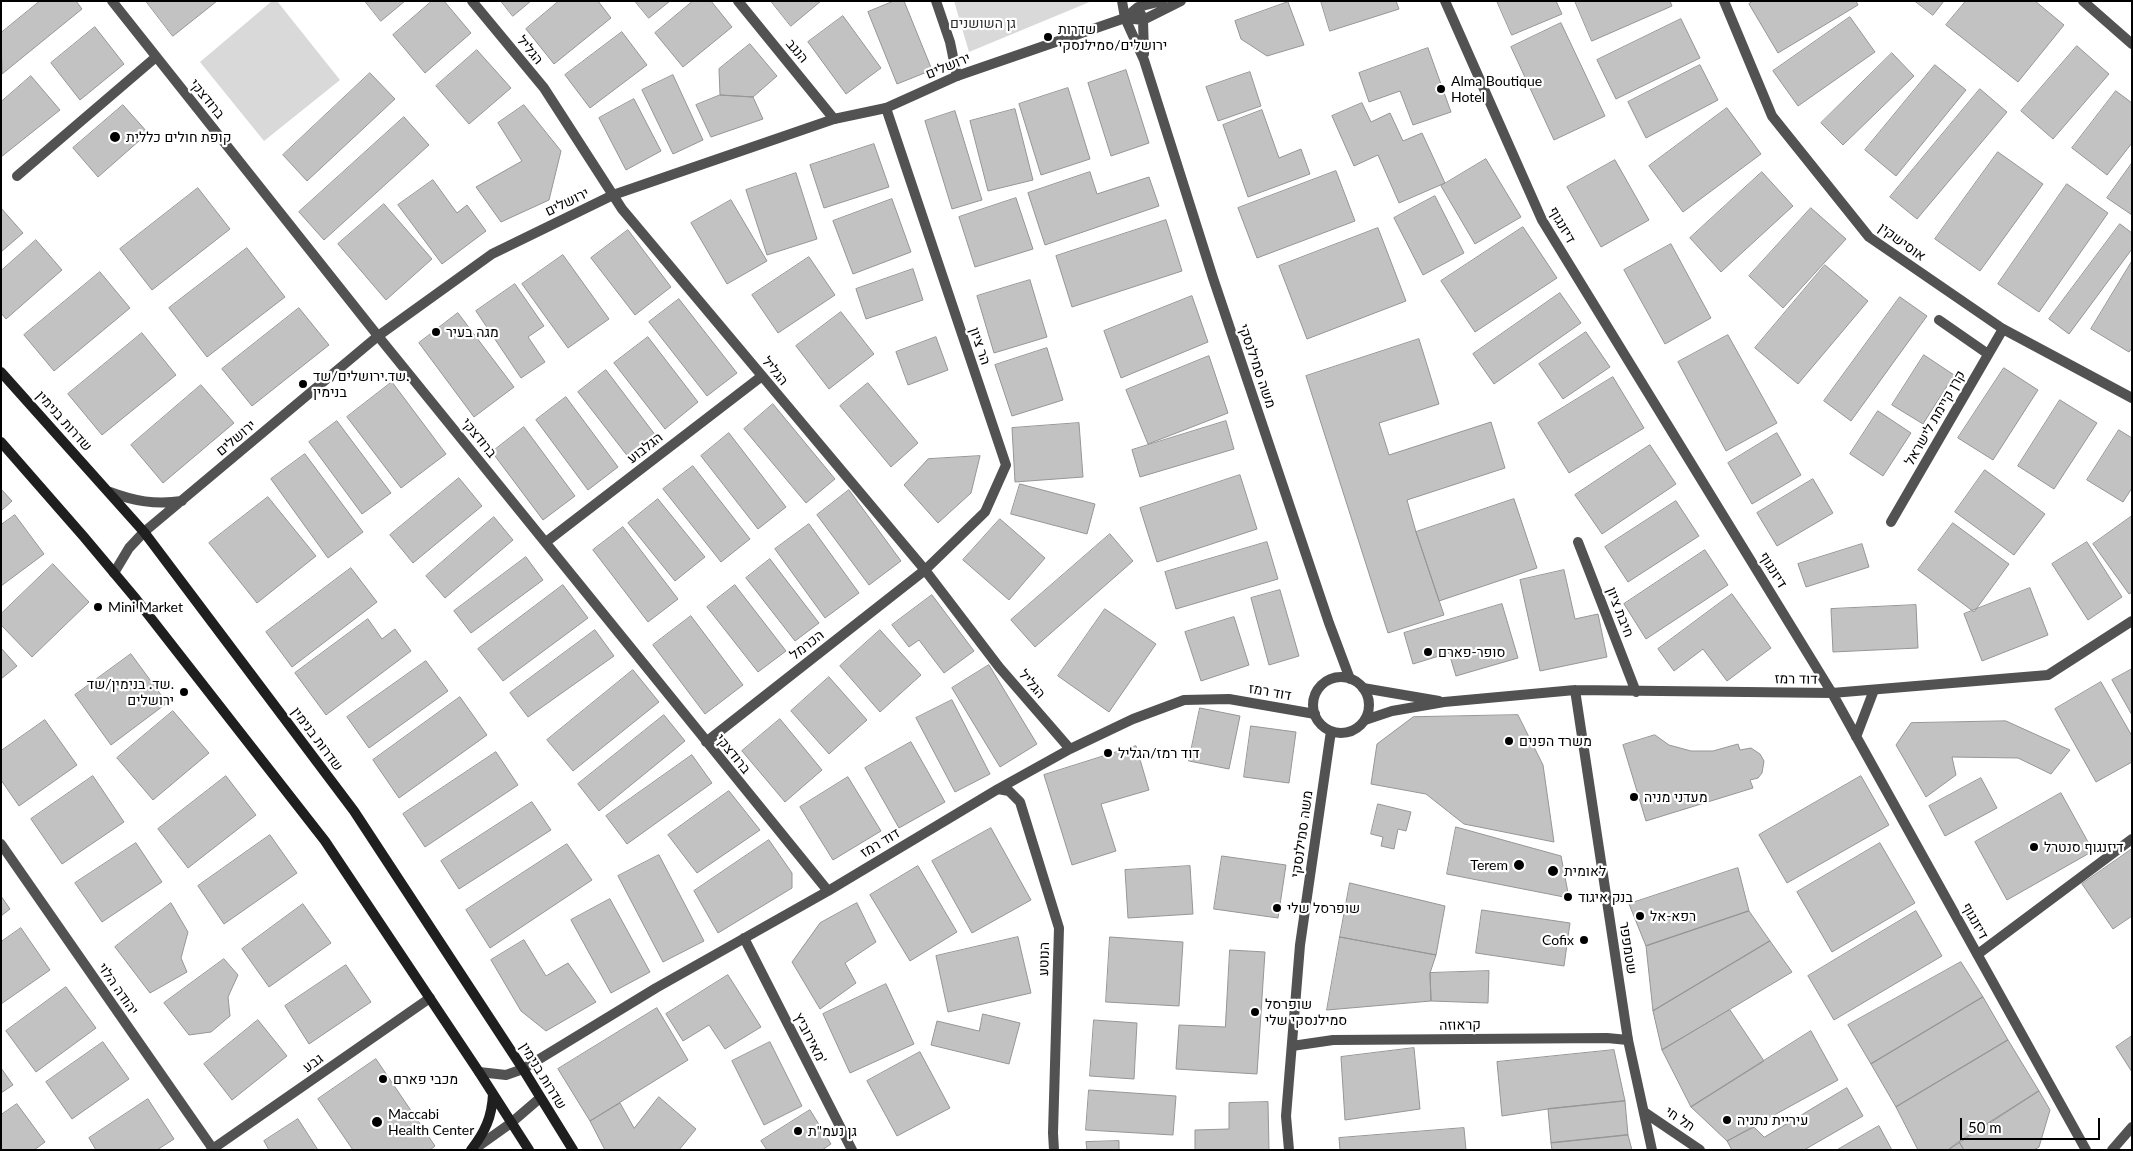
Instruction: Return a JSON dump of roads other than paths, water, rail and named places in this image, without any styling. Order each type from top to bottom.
[{"type":"main road","name":"שדרות בנימין","points":[[1,372],[144,532],[354,811],[523,1069],[573,1150]]},
{"type":"main road","points":[[1,442],[114,573],[324,841],[430,998],[529,1150]]},
{"type":"main road","points":[[472,1150],[488,1124],[492,1109],[493,1093]]},
{"type":"street","name":"ברודצקי","points":[[112,1],[378,336],[828,891]]},
{"type":"street","name":"הגליל","points":[[472,1],[544,88],[622,209],[925,570],[999,667],[1070,749]]},
{"type":"street","name":"הנגב","points":[[738,1],[834,118]]},
{"type":"street","points":[[936,1],[950,42],[957,76]]},
{"type":"street","name":"משה סמילנסקי","points":[[1122,1],[1125,18],[1144,60],[1213,278],[1325,614],[1350,679]]},
{"type":"street","name":"ירושלים","points":[[1125,18],[1137,4],[1162,1]]},
{"type":"street","points":[[1143,20],[1181,1]]},
{"type":"street","name":"דיזנגוף","points":[[1445,1],[1542,220],[1832,693],[2086,1150]]},
{"type":"street","name":"אוסישקין","points":[[1724,1],[1772,116],[1869,237],[2002,329],[2132,398]]},
{"type":"street","points":[[2083,1],[2132,44]]},
{"type":"street","name":"משה סמילנסקי","points":[[1137,4],[1143,20],[1144,60]]},
{"type":"street","name":"ירושלים","points":[[114,573],[129,548],[144,532],[378,336],[492,254],[613,195],[834,118],[886,108],[957,76],[1125,18],[1143,20]]},
{"type":"street","points":[[17,176],[156,57]]},
{"type":"street","name":"הר ציון","points":[[886,108],[1006,465],[985,512],[925,570]]},
{"type":"street","points":[[1939,320],[1988,354]]},
{"type":"street","name":"קרן קיימת לישראל","points":[[1891,522],[2002,329]]},
{"type":"street","name":"הגלבוע","points":[[546,542],[762,376]]},
{"type":"street","points":[[110,492],[140,502],[168,503],[183,500]]},
{"type":"street","name":"חיבת ציון","points":[[1578,542],[1636,692]]},
{"type":"street","name":"הכרמל","points":[[706,742],[925,570]]},
{"type":"street","name":"דוד רמז","points":[[1365,720],[1392,711],[1444,702],[1575,690],[1832,693],[2048,675],[2132,621]]},
{"type":"street","points":[[1333,679],[1350,679],[1364,688],[1369,708],[1365,720],[1356,729],[1350,732],[1331,731],[1321,724],[1315,714],[1314,705],[1319,689],[1333,679]]},
{"type":"street","name":"דוד רמז","points":[[1364,688],[1444,702]]},
{"type":"street","name":"שטמפפר","points":[[1575,690],[1628,1040],[1652,1150]]},
{"type":"street","points":[[1856,737],[1874,690]]},
{"type":"street","name":"דוד רמז","points":[[479,1072],[506,1075],[523,1069],[656,988],[828,891],[998,789],[1070,749],[1133,719],[1184,700],[1229,699],[1315,714]]},
{"type":"street","name":"משה סמילנסקי","points":[[1289,1150],[1286,1116],[1300,945],[1331,731]]},
{"type":"street","name":"הנוטע","points":[[998,789],[1009,791],[1020,802],[1059,928],[1054,1150]]},
{"type":"street","points":[[1978,954],[2132,839]]},
{"type":"street","name":"יהודה הלוי","points":[[1,844],[212,1149]]},
{"type":"street","name":"מאירוביץ'","points":[[744,938],[852,1150]]},
{"type":"street","name":"גבע","points":[[212,1149],[430,998]]},
{"type":"street","name":"קראוזה","points":[[1292,1046],[1333,1040],[1607,1038],[1628,1040]]},
{"type":"street","points":[[472,1150],[511,1123],[540,1098]]},
{"type":"street","name":"תל חי","points":[[1644,1112],[1700,1150]]},
{"type":"street","points":[[2112,1150],[2132,1128]]},
{"type":"place","name":"שדרות ירושלים/סמילנסקי","points":[[1048,37]]},
{"type":"place","name":"Alma Boutique Hotel","points":[[1441,89]]},
{"type":"place","name":"קופת חולים כללית","points":[[115,137]]},
{"type":"place","name":"מגה בעיר","points":[[436,332]]},
{"type":"place","name":"שד.ירושלים/שד. בנימין","points":[[303,384]]},
{"type":"place","name":"Mini Market","points":[[98,607]]},
{"type":"place","name":"סופר-פארם","points":[[1428,652]]},
{"type":"place","name":"שד. בנימין/שד. ירושלים","points":[[184,692]]},
{"type":"place","name":"משרד הפנים","points":[[1509,741]]},
{"type":"place","name":"דוד רמז/הגליל","points":[[1108,753]]},
{"type":"place","name":"מעדני מניה","points":[[1634,797]]},
{"type":"place","name":"דיזנגוף סנטרל","points":[[2034,847]]},
{"type":"place","name":"Terem","points":[[1519,865]]},
{"type":"place","name":"לאומית","points":[[1553,871]]},
{"type":"place","name":"בנק איגוד","points":[[1568,897]]},
{"type":"place","name":"שופרסל שלי","points":[[1277,908]]},
{"type":"place","name":"רפא-אל","points":[[1640,916]]},
{"type":"place","name":"Cofix","points":[[1584,940]]},
{"type":"place","name":"שופרסל סמילנסקי שלי","points":[[1255,1012]]},
{"type":"place","name":"מכבי פארם","points":[[383,1079]]},
{"type":"place","name":"עיריית נתניה","points":[[1727,1120]]},
{"type":"place","name":"Maccabi Health Center","points":[[377,1122]]},
{"type":"place","name":"גן נעמ\"ת","points":[[798,1131]]},
{"type":"park label","name":"גן השושנים","points":[[983,23]]}]
